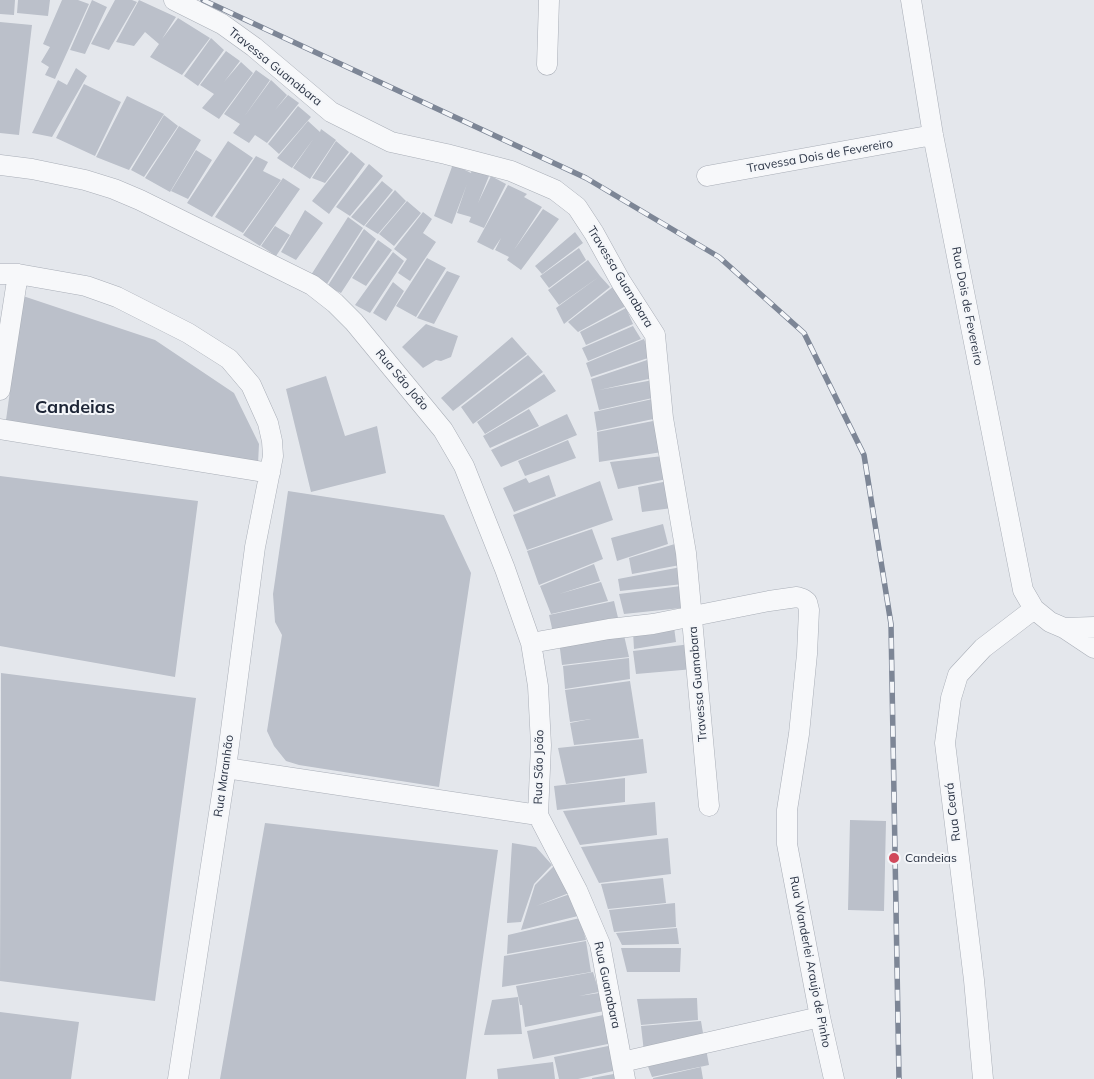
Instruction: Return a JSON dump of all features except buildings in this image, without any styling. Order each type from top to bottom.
[{"type":"street","name":"Travessa Guanabara","points":[[174,0],[222,24],[254,47],[331,112],[391,142],[446,154],[511,172],[555,190],[576,206],[594,233],[621,282],[655,335],[664,418],[686,553],[708,806]]},
{"type":"street","points":[[546,66],[549,0]]},
{"type":"street","name":"Rua Dois de Fevereiro","points":[[911,0],[934,135],[1023,590],[1034,609]]},
{"type":"street","name":"Travessa Dois de Fevereiro","points":[[707,176],[934,135]]},
{"type":"street","name":"Rua São João","points":[[0,166],[32,169],[85,180],[140,200],[312,285],[335,303],[354,322],[443,430],[464,466],[505,569],[531,643],[538,686],[541,745],[538,815]]},
{"type":"street","points":[[0,390],[9,274]]},
{"type":"street","name":"Rua Maranhão","points":[[9,274],[86,286],[116,297],[188,333],[229,360],[252,385],[268,423],[272,441],[273,456],[255,547],[226,768],[178,1079]]},
{"type":"street","points":[[0,429],[270,473]]},
{"type":"street","name":"Rua Wanderlei Araujo de Pinho","points":[[692,616],[769,601],[797,598],[805,600],[808,606],[808,654],[788,810],[787,844],[820,1017],[834,1079]]},
{"type":"street","points":[[1034,609],[1050,622],[1064,628],[1094,648]]},
{"type":"street","name":"Rua Ceará","points":[[983,1079],[945,743],[951,698],[958,674],[983,648],[1034,609]]},
{"type":"street","points":[[531,643],[692,616]]},
{"type":"street","points":[[1064,628],[1094,627]]},
{"type":"street","points":[[226,768],[538,815]]},
{"type":"street","name":"Rua Guanabara","points":[[538,815],[577,890],[600,944],[623,1071]]},
{"type":"street","points":[[623,1071],[820,1017]]},
{"type":"railway","points":[[203,0],[586,178],[719,257],[804,333],[864,455],[891,624],[899,1079]]},
{"type":"place","name":"Candeias","points":[[894,858]]},
{"type":"district","name":"Candeias","points":[[75,408]]}]
